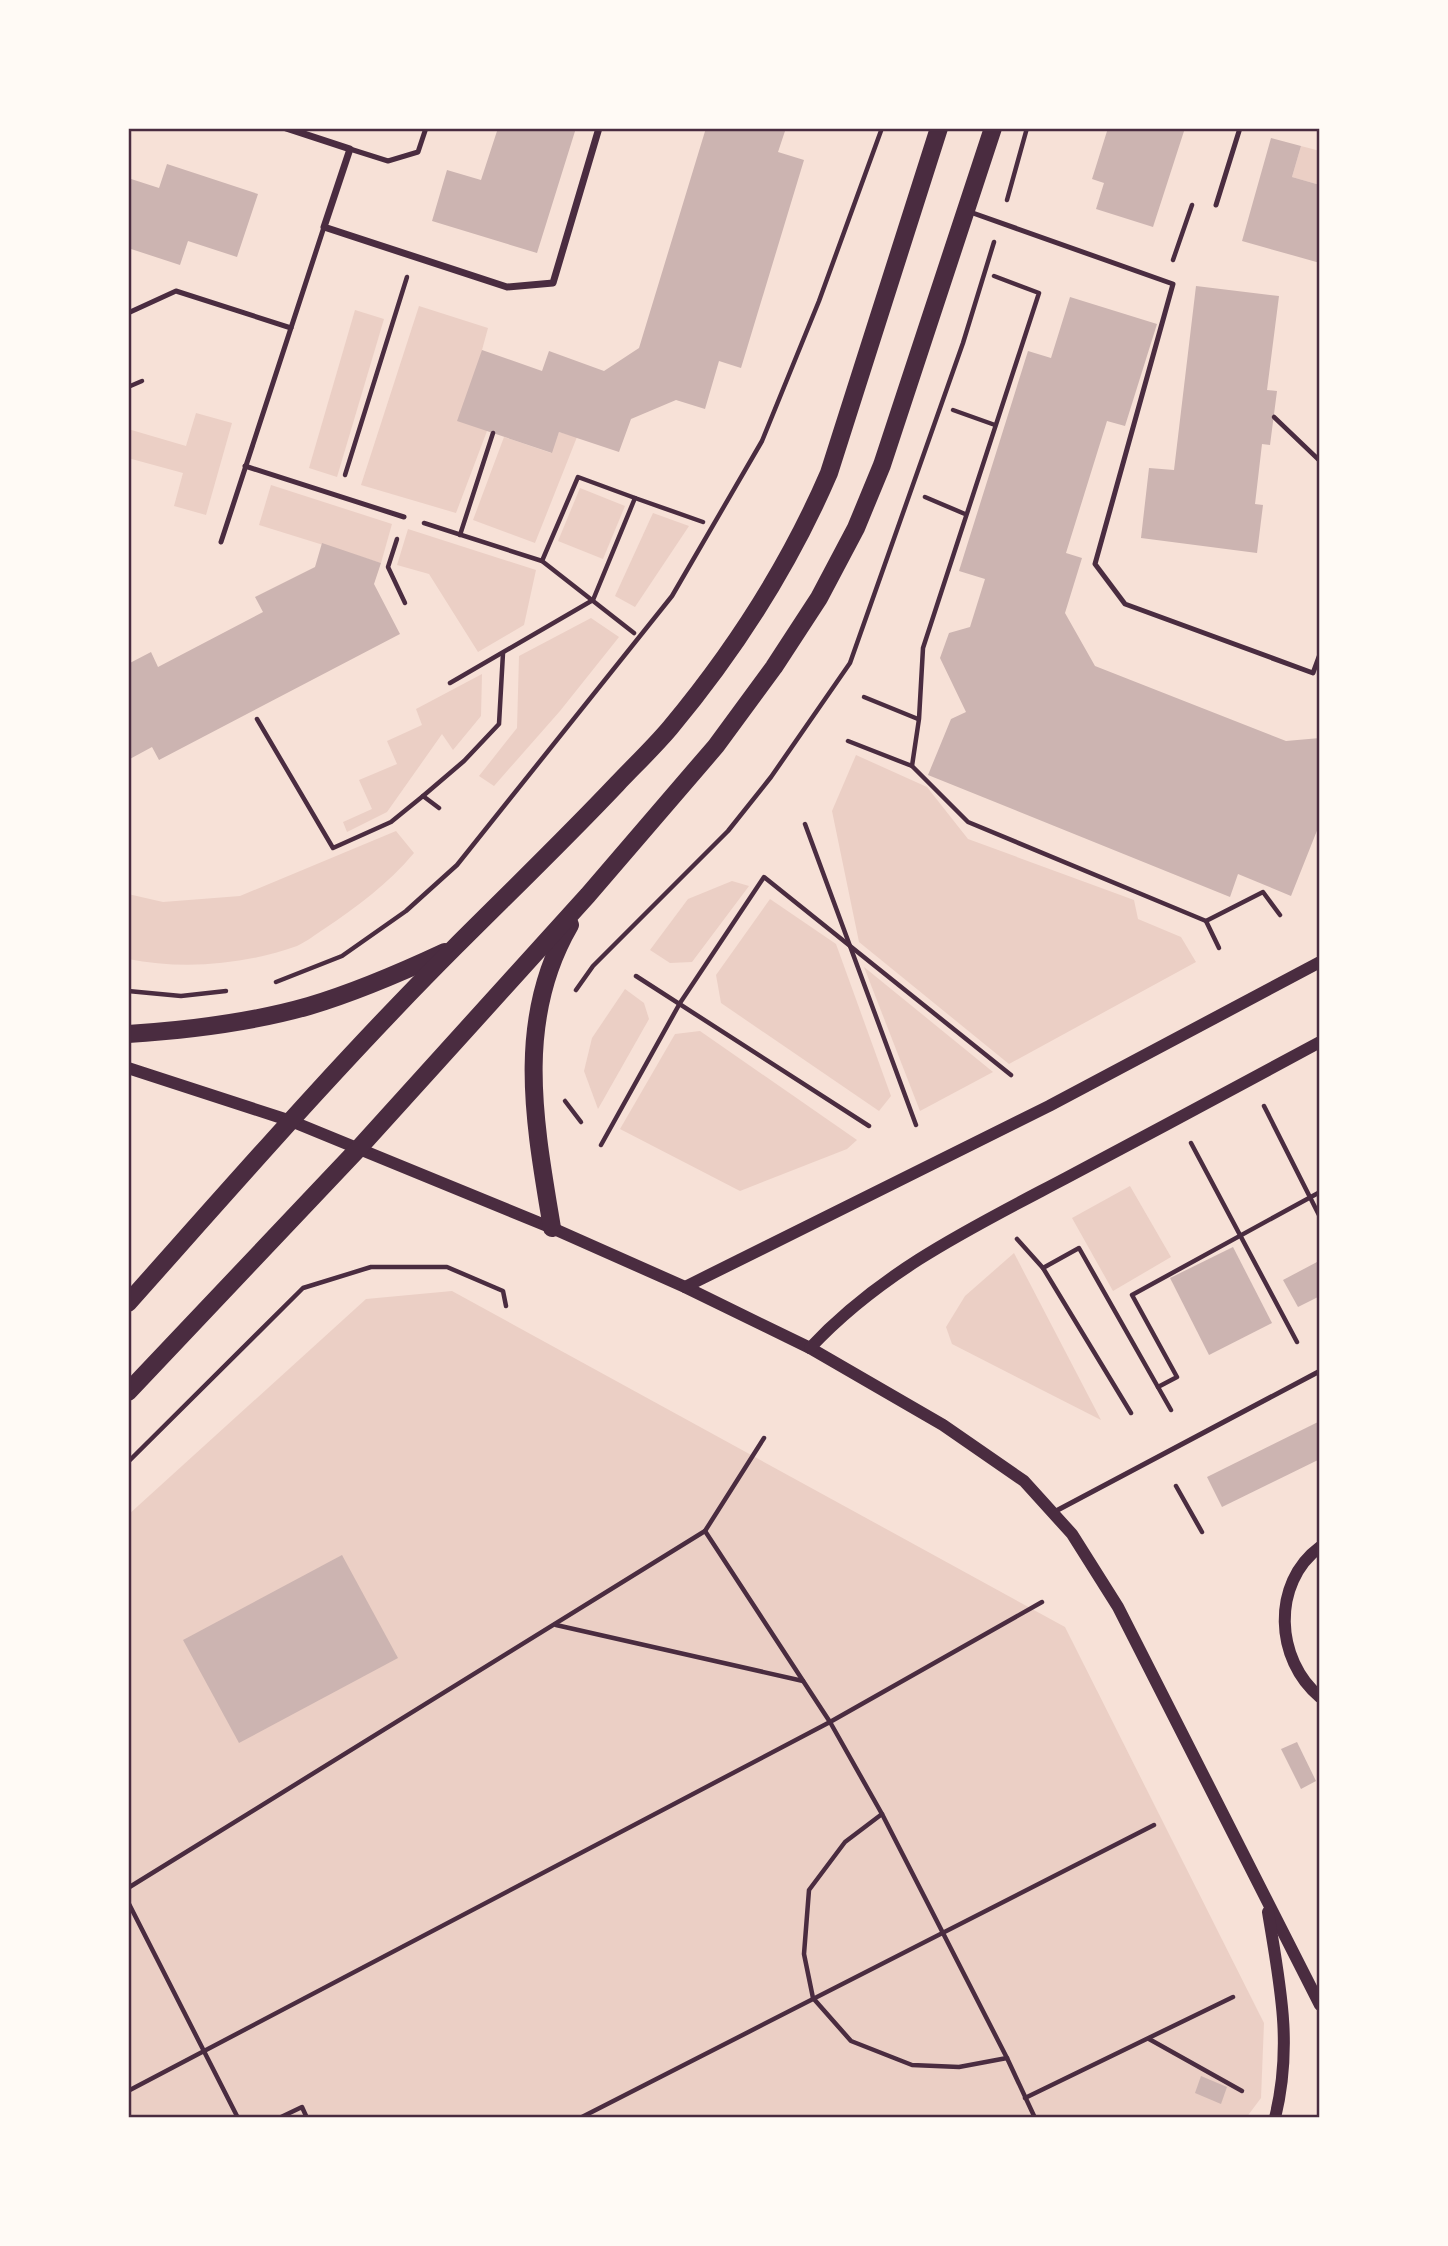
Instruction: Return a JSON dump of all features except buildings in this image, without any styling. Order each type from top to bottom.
[{"type":"main road","points":[[128,1303],[291,1121],[454,948],[514,891],[668,729],[727,655],[778,578],[811,514],[841,442],[939,128]]},
{"type":"main road","points":[[128,1392],[359,1148],[588,895],[716,746],[774,667],[819,598],[856,528],[882,465],[993,128]]},
{"type":"main road","points":[[552,1228],[537,1136],[532,1066],[537,1009],[561,941],[588,895]]},
{"type":"main road","points":[[128,1034],[174,1031],[253,1019],[309,1006],[372,984],[454,948]]},
{"type":"street","points":[[286,128],[349,149],[324,227],[507,287],[552,283],[599,128]]},
{"type":"street","points":[[685,1287],[1049,1106],[1320,962]]},
{"type":"street","points":[[810,1348],[837,1319],[870,1292],[949,1240],[1320,1042]]},
{"type":"street","points":[[128,1068],[291,1121],[552,1228],[685,1287],[810,1348],[971,1442],[1024,1481],[1054,1511],[1092,1563],[1118,1607],[1320,2006]]},
{"type":"street","points":[[1320,1546],[1309,1554],[1298,1569],[1290,1584],[1284,1609],[1291,1657],[1302,1680],[1320,1697]]},
{"type":"street","points":[[1267,1901],[1286,2038],[1283,2088],[1275,2118]]},
{"type":"lane","points":[[349,149],[388,161],[418,152],[426,128]]},
{"type":"lane","points":[[1216,205],[1240,128]]},
{"type":"lane","points":[[967,211],[1172,284],[1095,564],[1125,604],[1313,673],[1320,654]]},
{"type":"lane","points":[[221,542],[324,227]]},
{"type":"lane","points":[[128,313],[176,291],[291,328]]},
{"type":"lane","points":[[245,466],[404,517]]},
{"type":"lane","points":[[1054,1511],[1320,1371]]},
{"type":"path","points":[[271,984],[342,956],[406,911],[457,865],[672,596],[762,441],[819,301],[882,128]]},
{"type":"path","points":[[1165,281],[1195,199],[1216,205]]},
{"type":"path","points":[[349,461],[414,256]]},
{"type":"path","points":[[912,766],[919,719],[923,649],[1039,293],[994,276]]},
{"type":"path","points":[[128,387],[142,381]]},
{"type":"path","points":[[953,410],[995,425]]},
{"type":"path","points":[[1273,417],[1320,461]]},
{"type":"path","points":[[460,535],[493,433]]},
{"type":"path","points":[[542,561],[578,477],[703,522]]},
{"type":"path","points":[[925,497],[965,514]]},
{"type":"path","points":[[450,683],[593,600],[635,498]]},
{"type":"path","points":[[404,517],[388,567],[405,603]]},
{"type":"path","points":[[434,526],[542,561],[634,633]]},
{"type":"path","points":[[257,719],[333,848],[391,822],[464,761],[499,724],[503,652]]},
{"type":"path","points":[[864,697],[919,719]]},
{"type":"path","points":[[848,741],[912,766],[968,822],[1206,920],[1219,948]]},
{"type":"path","points":[[423,796],[439,808]]},
{"type":"path","points":[[804,824],[916,1125]]},
{"type":"path","points":[[601,1145],[680,1003],[765,877],[1011,1075]]},
{"type":"path","points":[[1206,920],[1263,892],[1280,915]]},
{"type":"path","points":[[636,976],[869,1126]]},
{"type":"path","points":[[128,991],[181,996],[233,991]]},
{"type":"path","points":[[1264,1106],[1320,1217]]},
{"type":"path","points":[[1191,1143],[1297,1342]]},
{"type":"path","points":[[1158,1387],[1177,1377],[1132,1295],[1320,1192]]},
{"type":"path","points":[[1017,1239],[1043,1268],[1131,1413]]},
{"type":"path","points":[[1043,1268],[1079,1248],[1171,1410]]},
{"type":"path","points":[[128,1462],[303,1288],[372,1267],[447,1267],[503,1291],[506,1306]]},
{"type":"path","points":[[128,1888],[705,1531],[764,1438]]},
{"type":"path","points":[[1176,1486],[1202,1532]]},
{"type":"path","points":[[705,1531],[830,1722],[882,1814],[1035,2118]]},
{"type":"path","points":[[128,2091],[830,1722],[1042,1602]]},
{"type":"path","points":[[556,1624],[803,1681]]},
{"type":"path","points":[[882,1814],[845,1842],[809,1890],[804,1954],[813,1998],[851,2041],[912,2065],[959,2067],[1007,2058]]},
{"type":"path","points":[[580,2118],[1154,1825]]},
{"type":"path","points":[[128,1902],[238,2118]]},
{"type":"path","points":[[1025,2098],[1233,1997]]},
{"type":"path","points":[[1149,2039],[1242,2091]]},
{"type":"path","points":[[279,2118],[302,2107],[307,2118]]},
{"type":"shaded area","points":[[1301,146],[1320,151],[1320,185],[1292,177]]},
{"type":"shaded area","points":[[419,306],[488,328],[482,350],[487,431],[456,513],[361,485]]},
{"type":"shaded area","points":[[355,310],[384,319],[337,477],[309,468]]},
{"type":"shaded area","points":[[196,413],[232,423],[206,515],[174,506],[183,473],[128,458],[128,429],[186,446]]},
{"type":"shaded area","points":[[559,432],[577,437],[535,543],[473,520],[504,437],[551,453]]},
{"type":"shaded area","points":[[271,485],[392,524],[381,563],[259,525]]},
{"type":"shaded area","points":[[580,488],[625,506],[603,559],[558,541]]},
{"type":"shaded area","points":[[653,513],[689,526],[635,607],[615,596]]},
{"type":"shaded area","points":[[408,529],[536,570],[524,625],[478,652],[429,574],[397,565]]},
{"type":"shaded area","points":[[591,618],[619,637],[560,711],[494,786],[479,776],[517,728],[519,656]]},
{"type":"shaded area","points":[[482,674],[481,716],[453,750],[442,734],[387,812],[347,832],[343,822],[372,809],[359,780],[397,764],[387,741],[422,725],[416,709]]},
{"type":"shaded area","points":[[856,755],[927,787],[968,839],[1134,900],[1138,919],[1181,937],[1196,962],[1009,1064],[859,942],[832,811]]},
{"type":"shaded area","points":[[396,831],[414,853],[372,894],[297,946],[256,958],[213,964],[170,964],[128,959],[128,894],[163,902],[240,896]]},
{"type":"shaded area","points":[[732,881],[749,886],[692,962],[670,963],[650,950],[688,899]]},
{"type":"shaded area","points":[[770,899],[836,944],[891,1096],[879,1111],[721,1003],[716,975]]},
{"type":"shaded area","points":[[864,967],[993,1072],[920,1111]]},
{"type":"shaded area","points":[[625,989],[644,1003],[649,1019],[598,1109],[584,1071],[592,1038]]},
{"type":"shaded area","points":[[700,1031],[857,1140],[847,1149],[740,1191],[620,1129],[675,1034]]},
{"type":"shaded area","points":[[1130,1186],[1171,1257],[1113,1291],[1072,1218]]},
{"type":"shaded area","points":[[1014,1253],[1101,1420],[952,1344],[946,1327],[965,1296]]},
{"type":"shaded area","points":[[452,1291],[1065,1627],[1264,2023],[1261,2098],[1246,2118],[128,2118],[128,1515],[366,1299]]}]
